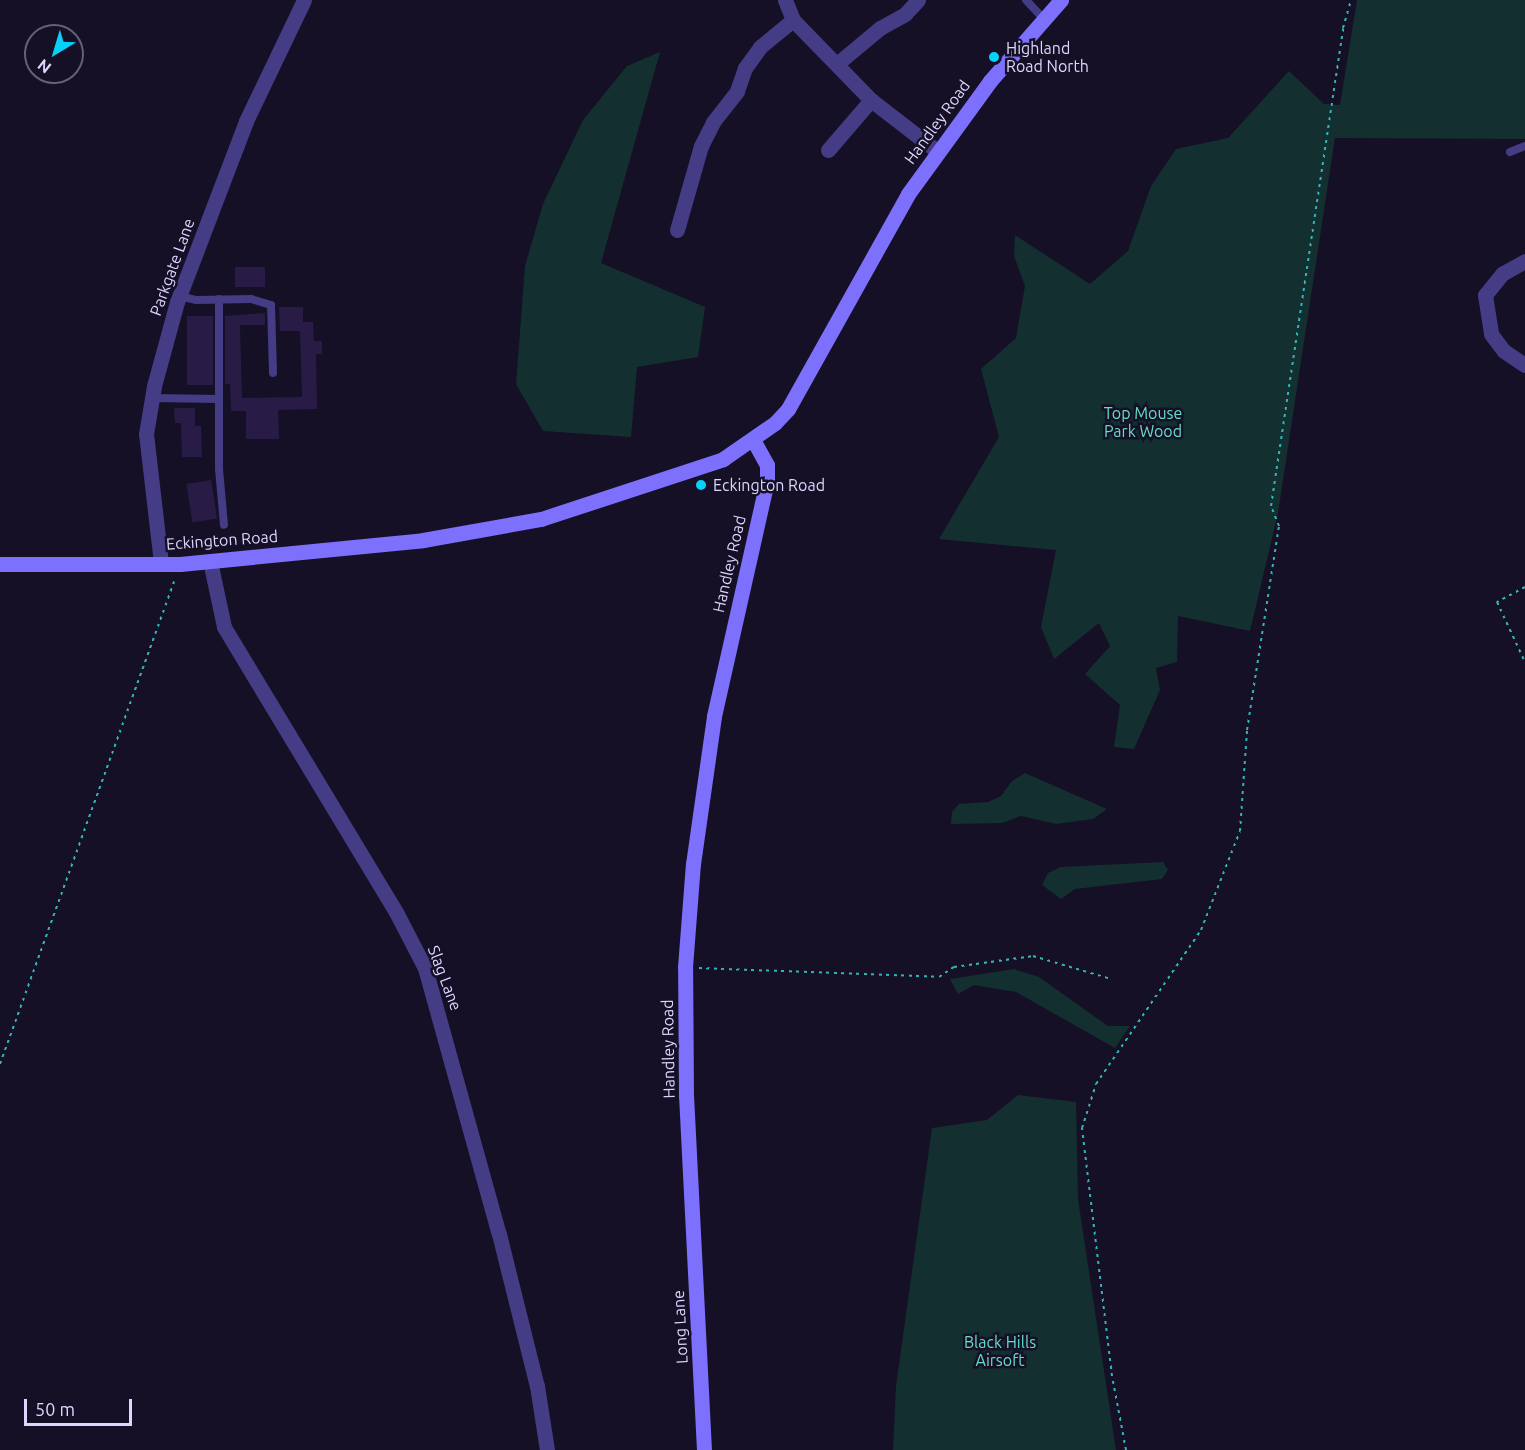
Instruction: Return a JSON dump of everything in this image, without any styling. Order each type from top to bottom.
[{"type":"main road","name":"Handley Road","points":[[691,1203],[685,967],[693,864],[714,716],[767,480],[767,465],[753,440],[775,423],[801,390],[850,292],[937,151],[990,81],[1061,0]]},
{"type":"main road","name":"Eckington Road","points":[[0,564],[161,562],[180,564],[423,540],[542,519],[723,459],[753,440]]},
{"type":"main road","name":"Long Lane","points":[[691,1203],[704,1450]]},
{"type":"street","name":"Parkgate Lane","points":[[161,562],[146,434],[152,398],[179,296],[246,121],[304,0]]},
{"type":"street","points":[[785,0],[793,20],[838,63],[871,100],[937,151]]},
{"type":"street","points":[[838,63],[880,28],[905,14],[918,0]]},
{"type":"street","points":[[677,230],[701,146],[713,122],[737,91],[745,68],[760,47],[793,20]]},
{"type":"street","points":[[828,150],[871,100]]},
{"type":"street","points":[[1525,261],[1502,274],[1485,295],[1491,334],[1504,351],[1525,364]]},
{"type":"street","name":"Slag Lane","points":[[210,561],[224,627],[396,912],[425,968],[499,1234],[537,1386],[547,1450]]},
{"type":"lane","points":[[1026,0],[1044,19]]},
{"type":"lane","points":[[1510,152],[1525,147]]},
{"type":"lane","points":[[179,296],[219,299],[251,298],[271,305],[273,373]]},
{"type":"lane","points":[[219,299],[219,399],[224,525]]},
{"type":"lane","points":[[152,398],[219,399]]},
{"type":"path","points":[[1126,1450],[1112,1376],[1082,1128],[1096,1084],[1201,930],[1240,831],[1247,730],[1279,526],[1271,506],[1343,28],[1351,0]]},
{"type":"path","points":[[0,1064],[180,564]]},
{"type":"path","points":[[1525,587],[1497,602],[1525,662]]},
{"type":"path","points":[[685,967],[939,977],[954,967],[1033,956],[1111,979]]},
{"type":"green space","name":"Top Mouse Park Wood","points":[[1357,0],[1525,0],[1525,139],[1335,138],[1278,513],[1250,631],[1178,616],[1177,662],[1156,668],[1160,690],[1134,749],[1114,747],[1120,705],[1085,674],[1110,646],[1099,623],[1054,659],[1041,627],[1056,550],[939,539],[999,437],[981,369],[1016,338],[1025,286],[1014,256],[1015,235],[1090,284],[1128,251],[1151,186],[1176,149],[1228,138],[1289,71],[1324,104],[1340,105]]},
{"type":"green space","points":[[660,52],[601,263],[705,307],[698,357],[637,367],[631,437],[543,431],[516,384],[525,266],[543,204],[583,120],[627,66]]},
{"type":"green space","points":[[1025,773],[1107,809],[1093,819],[1056,824],[1021,816],[1002,823],[951,824],[952,812],[959,804],[988,802],[1001,796],[1012,781]]},
{"type":"green space","points":[[1163,862],[1168,870],[1162,879],[1075,889],[1061,899],[1042,885],[1048,873],[1061,867]]},
{"type":"green space","points":[[1014,969],[1039,977],[1108,1026],[1130,1026],[1115,1048],[1016,992],[974,985],[958,994],[950,979]]},
{"type":"green space","name":"Black Hills Airsoft","points":[[1018,1095],[1076,1102],[1078,1199],[1116,1450],[893,1450],[896,1386],[932,1128],[987,1120]]},
{"type":"building","points":[[235,267],[265,267],[265,287],[235,287]]},
{"type":"building","points":[[279,307],[303,307],[303,322],[313,322],[314,341],[322,341],[322,354],[316,354],[317,409],[278,410],[279,439],[246,439],[246,411],[231,411],[230,384],[225,384],[225,316],[265,313],[265,325],[240,325],[242,398],[302,397],[300,331],[280,331]]},
{"type":"building","points":[[187,316],[213,316],[213,385],[187,385]]},
{"type":"building","points":[[174,408],[195,408],[195,426],[201,426],[202,457],[182,457],[181,423],[175,423]]},
{"type":"building","points":[[211,480],[217,519],[192,522],[186,484]]},
{"type":"place","name":"Highland Road North","points":[[994,57]]},
{"type":"place","name":"Eckington Road","points":[[701,485]]}]
